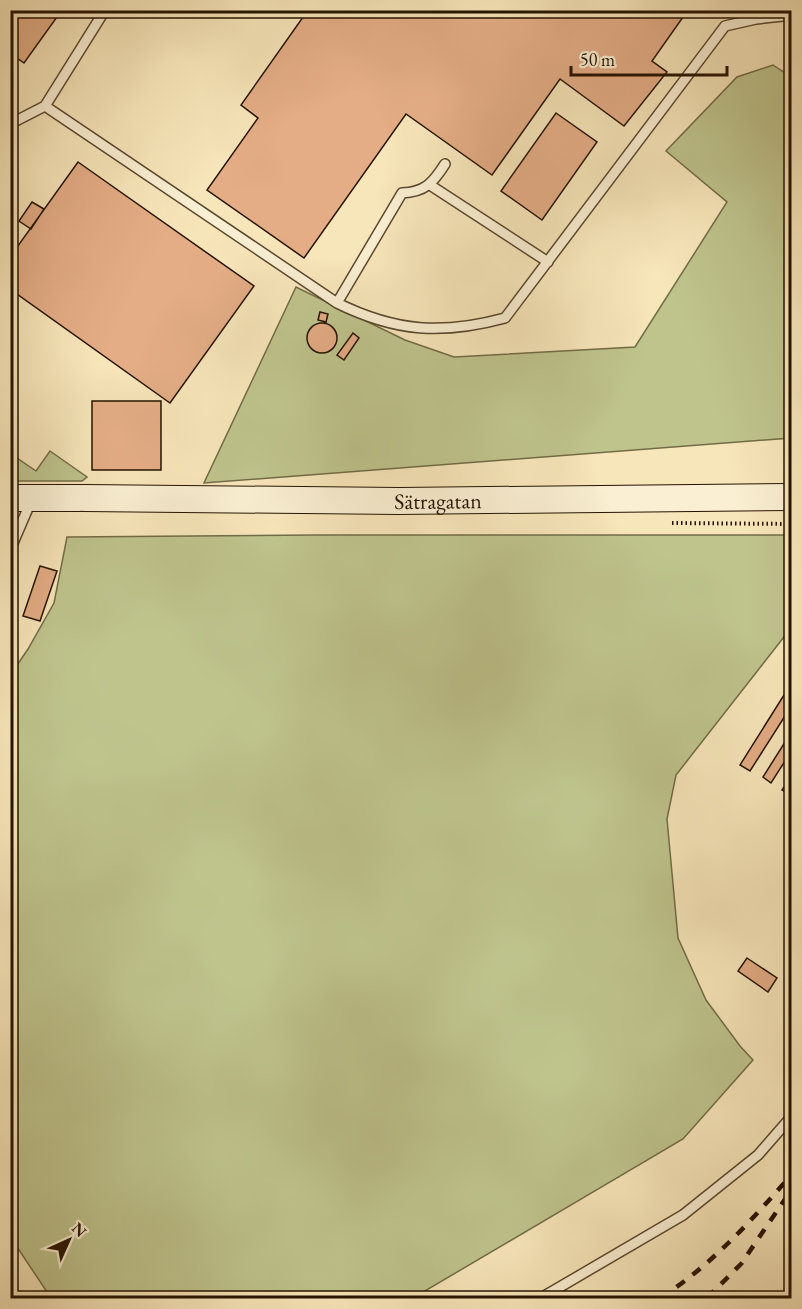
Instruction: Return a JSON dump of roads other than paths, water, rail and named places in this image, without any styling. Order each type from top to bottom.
[{"type":"street","name":"Sätragatan","points":[[21,498],[399,501],[792,497]]},
{"type":"lane","points":[[10,124],[45,106],[105,10]]},
{"type":"lane","points":[[45,106],[337,303],[364,316],[394,326],[427,328],[483,324],[506,318],[725,26],[756,19],[792,15]]},
{"type":"lane","points":[[337,303],[402,193],[418,191],[430,185],[445,164]]},
{"type":"lane","points":[[430,185],[548,262]]},
{"type":"lane","points":[[10,550],[21,498]]},
{"type":"lane","points":[[541,1299],[683,1215],[758,1155],[792,1116]]},
{"type":"railway","points":[[660,1298],[714,1257],[792,1174]]},
{"type":"railway","points":[[707,1298],[741,1264],[792,1189]]}]
